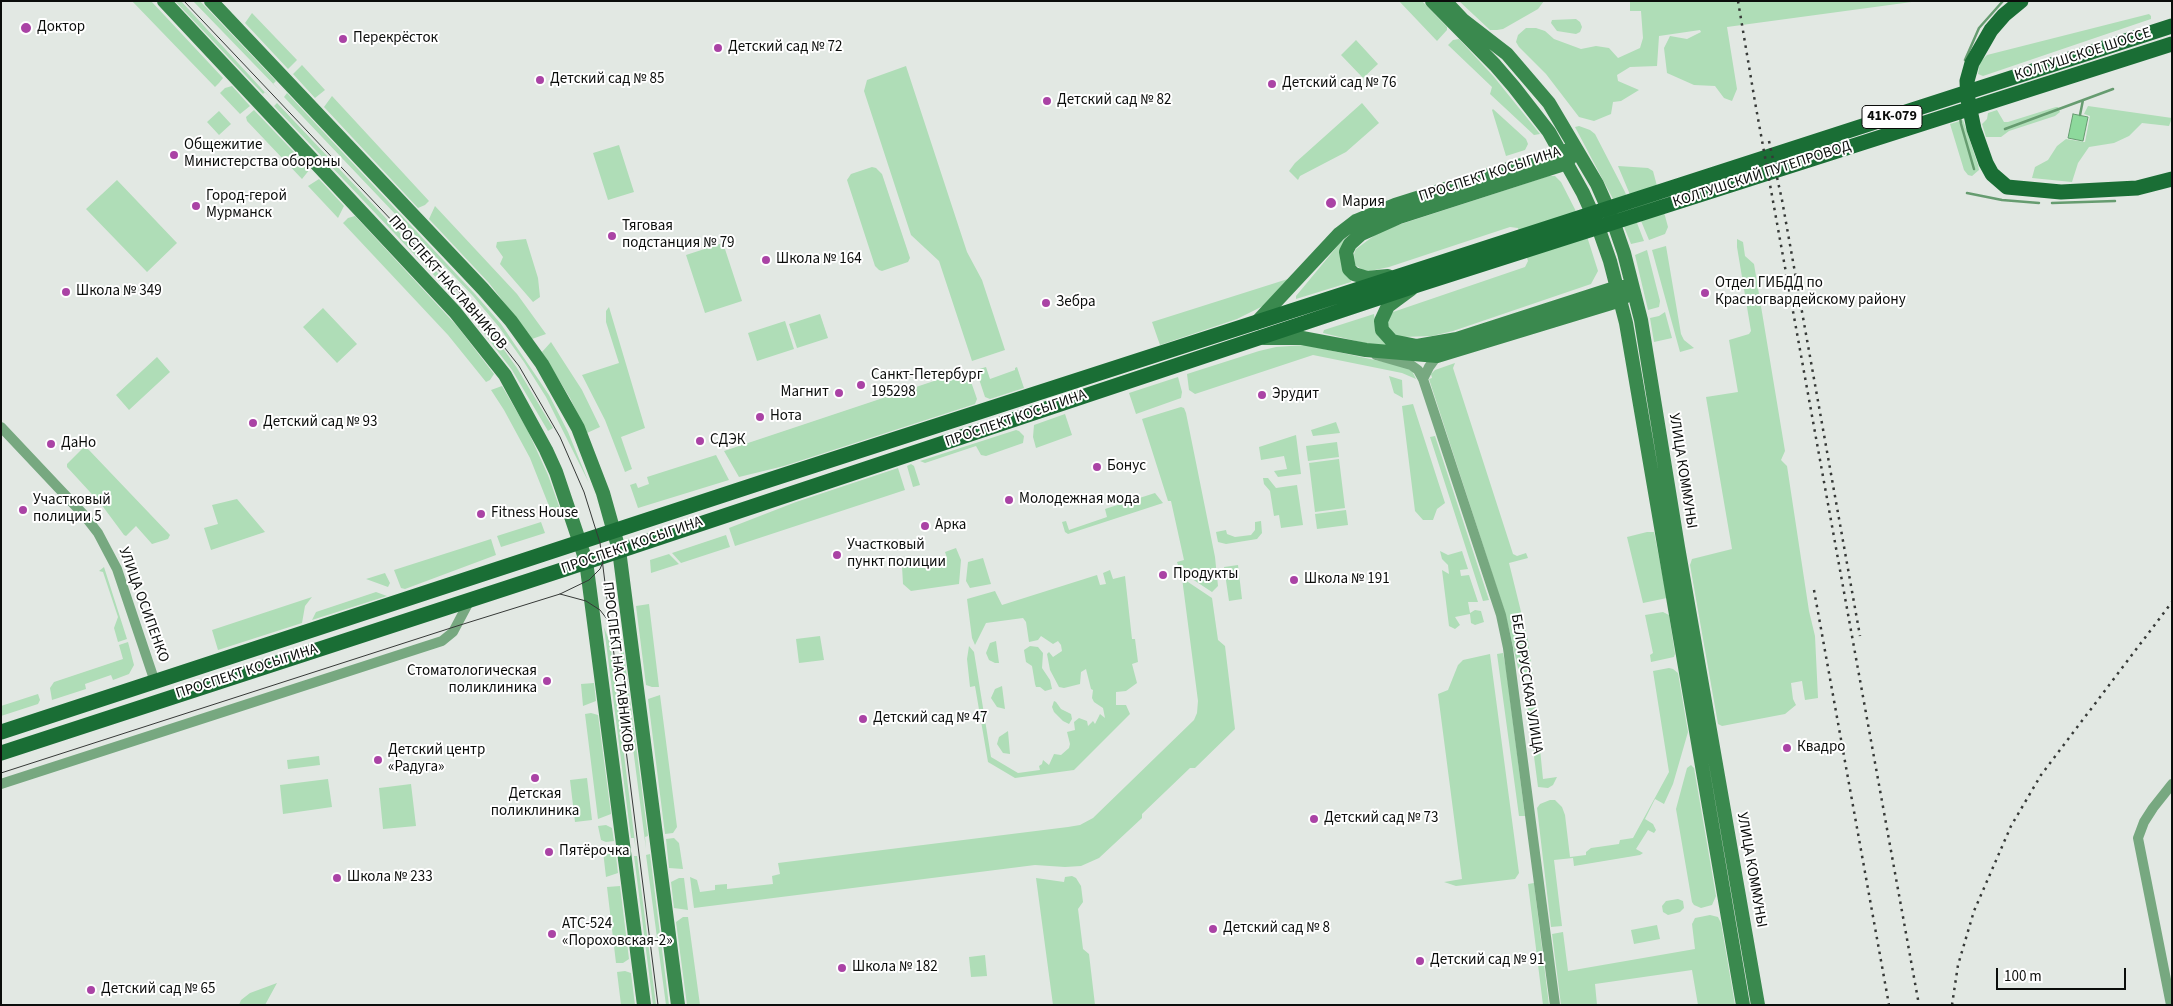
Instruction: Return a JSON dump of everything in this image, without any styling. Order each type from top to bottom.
[{"type":"main road","name":"ПРОСПЕКТ НАСТАВНИКОВ","points":[[164,1],[356,205],[481,342],[515,392],[546,450],[556,472],[586,561],[644,1005]]},
{"type":"main road","name":"ПРОСПЕКТ НАСТАВНИКОВ","points":[[211,1],[511,321],[542,364],[578,428],[595,468],[615,531],[678,1005]]},
{"type":"main road","name":"УЛИЦА КОММУНЫ","points":[[1432,1],[1514,87],[1534,111],[1564,157],[1597,224],[1619,293],[1743,1005]]},
{"type":"main road","name":"УЛИЦА КОММУНЫ","points":[[1445,1],[1463,20],[1516,63],[1549,103],[1597,184],[1612,218],[1634,288],[1758,1005]]},
{"type":"main road","points":[[2021,1],[2004,15],[1991,30],[1972,63],[1967,81],[1968,100],[1974,129],[1992,174],[2007,187],[2061,192],[2137,188],[2172,179]]},
{"type":"main road","name":"КОЛТУШСКОЕ ШОССЕ","points":[[1994,84],[2172,26]]},
{"type":"main road","name":"КОЛТУШСКОЕ ШОССЕ","points":[[2000,98],[2172,44]]},
{"type":"main road","name":"КОЛТУШСКИЙ ПУТЕПРОВОД","points":[[1523,245],[1763,166],[1994,84]]},
{"type":"main road","name":"КОЛТУШСКИЙ ПУТЕПРОВОД","points":[[1763,166],[2000,98]]},
{"type":"main road","name":"ПРОСПЕКТ КОСЫГИНА","points":[[1415,278],[1367,278],[1354,274],[1349,269],[1346,252],[1350,244],[1361,234],[1379,225],[1564,157],[1577,148]]},
{"type":"main road","name":"ПРОСПЕКТ КОСЫГИНА","points":[[1256,323],[1339,234],[1356,221],[1376,212],[1564,157]]},
{"type":"main road","name":"ПРОСПЕКТ КОСЫГИНА","points":[[1,732],[1256,323],[1523,245]]},
{"type":"main road","name":"ПРОСПЕКТ КОСЫГИНА","points":[[1415,278],[1388,306],[1383,313],[1381,321],[1382,330],[1392,341],[1417,346],[1458,339],[1619,293]]},
{"type":"main road","name":"ПРОСПЕКТ КОСЫГИНА","points":[[1,753],[1261,338],[1415,278]]},
{"type":"main road","name":"ПРОСПЕКТ КОСЫГИНА","points":[[1261,338],[1302,338],[1366,350],[1437,356],[1634,288]]},
{"type":"street","points":[[1366,350],[1381,357],[1411,365],[1418,370],[1423,379]]},
{"type":"street","points":[[1423,379],[1437,356]]},
{"type":"street","name":"БЕЛОРУССКАЯ УЛИЦА","points":[[1423,379],[1501,615],[1508,648],[1555,1005]]},
{"type":"street","name":"УЛИЦА ОСИПЕНКО","points":[[1,427],[62,491],[98,533],[118,570],[155,682]]},
{"type":"street","points":[[1,784],[442,641],[453,632],[470,600]]},
{"type":"street","points":[[2171,1005],[2138,838],[2144,822],[2172,784]]},
{"type":"shaded area","points":[[132,1],[151,1],[223,78],[219,83],[215,87]]},
{"type":"shaded area","points":[[175,1],[181,1],[265,92],[263,94]]},
{"type":"shaded area","points":[[193,1],[200,1],[276,81],[273,84]]},
{"type":"shaded area","points":[[1399,1],[1422,1],[1447,27],[1447,30],[1437,41]]},
{"type":"shaded area","points":[[1459,1],[1544,1],[1538,9],[1503,29],[1490,30]]},
{"type":"shaded area","points":[[1630,1],[1919,1],[1727,27],[1737,89],[1732,101],[1724,98],[1715,86],[1694,85],[1667,73],[1664,48],[1670,36],[1687,39],[1701,32],[1700,30],[1659,36],[1657,66],[1630,67],[1617,75],[1618,81],[1639,90],[1621,101],[1613,102],[1611,114],[1594,121],[1579,117],[1546,74],[1519,47],[1516,42],[1518,35],[1526,28],[1536,28],[1545,31],[1554,39],[1581,49],[1596,46],[1609,48],[1618,58],[1640,48],[1643,38],[1641,11],[1630,11]]},
{"type":"shaded area","points":[[252,13],[297,60],[288,69],[245,23]]},
{"type":"shaded area","points":[[2149,14],[2151,19],[1983,76],[1978,74],[1980,62],[1987,55]]},
{"type":"shaded area","points":[[1576,19],[1582,27],[1580,32],[1576,34],[1557,31],[1551,23],[1552,20]]},
{"type":"shaded area","points":[[1459,39],[1494,77],[1540,134],[1534,135],[1490,94],[1492,87],[1448,45],[1453,40]]},
{"type":"shaded area","points":[[1356,40],[1378,64],[1363,78],[1341,55]]},
{"type":"shaded area","points":[[302,65],[325,90],[315,98],[293,74]]},
{"type":"shaded area","points":[[906,66],[967,252],[982,280],[1005,350],[972,361],[939,261],[911,235],[864,91],[867,80]]},
{"type":"shaded area","points":[[232,86],[250,106],[240,114],[220,93],[225,88]]},
{"type":"shaded area","points":[[287,93],[501,324],[549,395],[568,432],[589,483],[546,397],[499,327],[473,296],[284,97]]},
{"type":"shaded area","points":[[332,96],[429,201],[425,205],[418,208],[324,107]]},
{"type":"shaded area","points":[[277,103],[492,333],[517,368],[553,428],[548,431],[512,370],[463,306],[274,106]]},
{"type":"shaded area","points":[[1362,103],[1379,123],[1346,152],[1300,176],[1298,180],[1289,171],[1295,163]]},
{"type":"shaded area","points":[[2088,106],[2172,118],[2169,126],[2142,123],[2129,136],[2114,143],[2089,147],[2078,163],[2072,182],[2032,178],[2035,167],[2048,160],[2057,146],[2066,139],[2085,142],[2090,116],[2084,114]]},
{"type":"shaded area","points":[[2058,107],[2060,112],[2055,116],[2009,131],[2001,137],[1986,137],[1982,124],[1987,119],[1988,113],[1997,110],[2004,122],[2008,122]]},
{"type":"shaded area","points":[[1493,109],[1526,139],[1528,144],[1525,150],[1506,156]]},
{"type":"shaded area","points":[[254,110],[310,169],[302,179],[247,121],[246,117]]},
{"type":"shaded area","points":[[219,111],[231,124],[219,135],[207,122]]},
{"type":"shaded area","points":[[2073,114],[2088,117],[2083,141],[2068,138]]},
{"type":"shaded area","points":[[1963,120],[1979,170],[1972,176],[1968,175],[1964,170],[1950,124]]},
{"type":"shaded area","points":[[1579,126],[1595,134],[1625,192],[1644,241],[1631,244],[1612,197],[1575,127]]},
{"type":"shaded area","points":[[619,145],[634,192],[608,200],[593,153]]},
{"type":"shaded area","points":[[1618,166],[1648,168],[1653,171],[1668,227],[1665,234],[1649,240]]},
{"type":"shaded area","points":[[872,167],[882,174],[910,258],[908,262],[882,271],[875,266],[847,180],[851,174]]},
{"type":"shaded area","points":[[1549,176],[1555,176],[1561,182],[1584,227],[1598,271],[1591,284],[1453,331],[1432,336],[1402,337],[1396,335],[1388,327],[1387,322],[1393,312],[1525,267],[1528,261],[1518,228],[1510,227],[1389,267],[1370,271],[1363,270],[1355,265],[1354,254],[1356,249],[1375,235],[1389,228]]},
{"type":"shaded area","points":[[319,179],[344,206],[338,218],[308,186]]},
{"type":"shaded area","points":[[117,180],[177,243],[147,272],[86,209]]},
{"type":"shaded area","points":[[435,206],[517,294],[546,334],[532,339],[489,283],[429,219]]},
{"type":"shaded area","points":[[1353,214],[1355,216],[1267,304],[1237,319],[1160,345],[1152,322],[1291,278],[1334,231]]},
{"type":"shaded area","points":[[355,216],[457,326],[494,374],[490,380],[486,382],[448,335],[343,223],[348,218]]},
{"type":"shaded area","points":[[1354,232],[1348,240],[1351,282],[1296,299],[1296,296],[1340,243]]},
{"type":"shaded area","points":[[526,239],[538,278],[540,297],[533,302],[500,264],[503,257],[496,247],[497,242]]},
{"type":"shaded area","points":[[1737,239],[1743,242],[1745,256],[1754,264],[1785,451],[1781,460],[1787,466],[1809,611],[1815,636],[1818,698],[1805,700],[1802,681],[1791,683],[1793,699],[1796,705],[1785,714],[1722,726],[1718,724],[1690,565],[1692,559],[1732,549],[1706,397],[1738,392],[1729,340],[1749,334],[1751,331]]},
{"type":"shaded area","points":[[723,243],[742,301],[705,313],[686,255]]},
{"type":"shaded area","points":[[1666,246],[1681,334],[1684,340],[1694,348],[1680,352],[1652,250]]},
{"type":"shaded area","points":[[1647,250],[1660,301],[1659,307],[1648,310],[1635,255]]},
{"type":"shaded area","points":[[609,307],[645,428],[621,437],[632,469],[625,472],[605,420],[582,375],[619,363],[606,322],[606,311]]},
{"type":"shaded area","points":[[323,308],[357,344],[337,363],[303,327]]},
{"type":"shaded area","points":[[1665,312],[1672,338],[1654,342],[1650,318]]},
{"type":"shaded area","points":[[820,314],[828,338],[797,348],[789,324]]},
{"type":"shaded area","points":[[1374,314],[1376,330],[1378,336],[1387,345],[1385,348],[1323,333],[1324,330]]},
{"type":"shaded area","points":[[785,321],[794,349],[757,361],[748,333]]},
{"type":"shaded area","points":[[551,342],[582,390],[600,427],[587,433],[570,398],[542,352]]},
{"type":"shaded area","points":[[1305,345],[1403,366],[1412,371],[1416,379],[1402,373],[1313,355],[1195,394],[1189,390],[1187,374],[1259,351],[1276,347]]},
{"type":"shaded area","points":[[157,357],[170,372],[129,410],[116,395]]},
{"type":"shaded area","points":[[1455,363],[1453,368],[1513,554],[1517,556],[1526,553],[1528,558],[1509,563],[1528,640],[1533,678],[1521,673],[1518,668],[1505,613],[1429,379],[1432,378],[1431,374],[1435,370]]},
{"type":"shaded area","points":[[986,367],[990,379],[1015,370],[1017,367],[1024,388],[990,399],[985,397],[976,370]]},
{"type":"shaded area","points":[[964,371],[968,373],[977,399],[975,404],[784,466],[739,477],[724,451]]},
{"type":"shaded area","points":[[1389,376],[1402,380],[1403,398],[1394,393]]},
{"type":"shaded area","points":[[1178,377],[1182,392],[1181,398],[1136,414],[1129,393]]},
{"type":"shaded area","points":[[502,386],[527,429],[548,475],[560,509],[552,510],[549,506],[530,458],[491,390]]},
{"type":"shaded area","points":[[1413,404],[1445,503],[1437,509],[1433,520],[1423,520],[1415,511],[1402,406]]},
{"type":"shaded area","points":[[1181,407],[1184,408],[1186,413],[1215,557],[1218,586],[1212,592],[1183,573],[1179,568],[1177,562],[1184,560],[1171,501],[1168,501],[1142,419]]},
{"type":"shaded area","points":[[1065,414],[1072,435],[1036,448],[1033,437],[1034,425]]},
{"type":"shaded area","points":[[1336,422],[1340,433],[1313,436],[1311,430]]},
{"type":"shaded area","points":[[1016,430],[1024,436],[1023,443],[986,456],[981,455],[976,446],[925,463],[920,461]]},
{"type":"shaded area","points":[[1296,435],[1301,474],[1278,477],[1274,471],[1287,469],[1284,456],[1261,460],[1259,447]]},
{"type":"shaded area","points":[[1435,436],[1489,600],[1483,601],[1430,437]]},
{"type":"shaded area","points":[[1337,442],[1339,457],[1308,461],[1306,446]]},
{"type":"shaded area","points":[[83,448],[88,449],[170,535],[168,539],[152,544],[136,526],[126,536],[124,535],[101,504],[67,467],[67,464]]},
{"type":"shaded area","points":[[716,455],[729,480],[638,508],[630,485],[636,483],[638,488],[649,484],[647,477]]},
{"type":"shaded area","points":[[1339,459],[1345,508],[1315,512],[1309,463]]},
{"type":"shaded area","points":[[911,464],[914,466],[920,485],[913,487],[907,466]]},
{"type":"shaded area","points":[[898,468],[905,490],[735,546],[729,528],[796,502]]},
{"type":"shaded area","points":[[1263,478],[1268,478],[1276,488],[1297,485],[1303,525],[1281,528],[1279,515],[1274,516],[1270,491],[1264,484]]},
{"type":"shaded area","points":[[1155,493],[1163,503],[1068,534],[1065,532],[1062,522],[1066,521],[1069,530],[1107,517],[1105,509]]},
{"type":"shaded area","points":[[237,499],[265,532],[211,550],[204,528],[218,524],[212,505]]},
{"type":"shaded area","points":[[1346,510],[1348,525],[1317,529],[1315,514]]},
{"type":"shaded area","points":[[1261,521],[1262,533],[1257,539],[1226,544],[1218,542],[1216,532],[1226,530],[1227,534],[1235,537],[1251,535],[1255,530],[1255,522]]},
{"type":"shaded area","points":[[541,522],[545,533],[501,547],[497,536]]},
{"type":"shaded area","points":[[1654,532],[1667,598],[1643,603],[1627,537]]},
{"type":"shaded area","points":[[726,535],[730,547],[681,563],[672,553]]},
{"type":"shaded area","points":[[491,539],[496,555],[405,589],[401,588],[394,570]]},
{"type":"shaded area","points":[[956,548],[961,560],[959,584],[911,591],[903,584],[902,566],[925,558],[927,565],[947,558],[945,552]]},
{"type":"shaded area","points":[[1440,551],[1448,555],[1462,551],[1468,569],[1460,570],[1461,576],[1469,575],[1478,602],[1468,602],[1470,613],[1475,610],[1481,611],[1484,622],[1475,625],[1471,623],[1470,614],[1455,617],[1460,625],[1455,629],[1449,626],[1442,570],[1449,574],[1448,565],[1442,559]]},
{"type":"shaded area","points":[[669,554],[679,564],[651,573],[650,560]]},
{"type":"shaded area","points":[[983,558],[991,584],[970,588],[966,581],[968,562]]},
{"type":"shaded area","points":[[1238,565],[1242,599],[1229,601],[1224,567]]},
{"type":"shaded area","points":[[104,567],[127,639],[118,642],[114,628],[118,617],[103,572],[99,571]]},
{"type":"shaded area","points":[[1110,570],[1113,579],[1125,576],[1132,639],[1135,639],[1138,662],[1132,664],[1137,683],[1126,691],[1116,692],[1116,705],[1126,705],[1130,714],[1074,770],[1015,778],[988,762],[975,686],[970,687],[967,659],[969,646],[974,652],[991,757],[1018,773],[1040,770],[1039,766],[1043,760],[1049,765],[1054,754],[1061,755],[1069,748],[1067,732],[1075,730],[1074,722],[1079,718],[1087,721],[1088,726],[1093,721],[1095,724],[1100,714],[1105,718],[1103,708],[1094,702],[1092,698],[1093,690],[1091,689],[1086,669],[1081,672],[1080,684],[1064,688],[1059,687],[1050,670],[1047,654],[1049,652],[1053,657],[1062,651],[1061,645],[1058,641],[1053,644],[1041,636],[1038,640],[1029,642],[1026,622],[1023,618],[986,623],[975,645],[972,638],[967,599],[995,591],[1002,605],[1097,575],[1100,585],[1106,584],[1103,573]]},
{"type":"shaded area","points":[[385,573],[390,583],[388,587],[366,579]]},
{"type":"shaded area","points":[[1182,578],[1212,598],[1218,640],[1225,646],[1235,729],[1195,768],[1190,768],[1142,814],[1142,818],[1099,858],[1081,866],[1035,865],[694,908],[690,877],[697,880],[700,892],[715,890],[715,885],[727,884],[727,889],[773,884],[772,876],[780,874],[778,863],[1068,827],[1080,825],[1093,818],[1194,720],[1197,713],[1198,701]]},
{"type":"shaded area","points":[[376,592],[387,596],[312,620],[316,612]]},
{"type":"shaded area","points":[[312,597],[305,606],[302,623],[218,650],[212,630]]},
{"type":"shaded area","points":[[649,604],[659,687],[646,685],[636,606]]},
{"type":"shaded area","points":[[1663,612],[1669,615],[1675,654],[1674,657],[1651,662],[1650,655],[1653,653],[1645,615]]},
{"type":"shaded area","points":[[617,624],[620,624],[648,836],[645,837],[646,849]]},
{"type":"shaded area","points":[[604,627],[610,643],[636,850],[634,838],[631,838]]},
{"type":"shaded area","points":[[820,636],[824,660],[799,663],[796,639]]},
{"type":"shaded area","points":[[996,641],[999,663],[989,660],[986,653],[990,643]]},
{"type":"shaded area","points":[[128,642],[134,665],[129,674],[113,680],[111,675],[85,684],[86,689],[52,700],[50,688],[54,682],[123,659],[119,645]]},
{"type":"shaded area","points":[[1030,646],[1038,647],[1043,653],[1042,668],[1050,680],[1052,689],[1045,691],[1040,687],[1036,687],[1032,666],[1026,662],[1024,650]]},
{"type":"shaded area","points":[[1503,653],[1525,816],[1519,816],[1497,654]]},
{"type":"shaded area","points":[[1490,654],[1519,873],[1515,879],[1456,886],[1444,882],[1462,879],[1438,694],[1448,690],[1458,665],[1463,660]]},
{"type":"shaded area","points":[[1669,668],[1678,673],[1688,732],[1673,784],[1664,804],[1655,799],[1645,819],[1653,824],[1656,830],[1654,833],[1648,830],[1636,849],[1643,853],[1640,855],[1574,866],[1573,858],[1554,860],[1562,926],[1551,927],[1537,808],[1540,804],[1550,800],[1555,800],[1562,807],[1565,815],[1570,857],[1586,855],[1586,852],[1591,848],[1619,844],[1620,840],[1633,838],[1669,772],[1653,671]]},
{"type":"shaded area","points":[[594,683],[596,701],[583,706],[581,684]]},
{"type":"shaded area","points":[[1002,686],[1005,709],[997,707],[991,698],[995,689]]},
{"type":"shaded area","points":[[1534,689],[1543,779],[1557,777],[1553,785],[1548,788],[1538,787],[1526,695]]},
{"type":"shaded area","points":[[38,694],[40,700],[38,704],[1,716],[1,706]]},
{"type":"shaded area","points":[[660,695],[677,827],[673,833],[665,834],[648,699]]},
{"type":"shaded area","points":[[1054,701],[1061,709],[1071,714],[1072,719],[1069,724],[1054,712],[1052,707]]},
{"type":"shaded area","points":[[585,714],[598,715],[611,814],[598,819]]},
{"type":"shaded area","points":[[1008,731],[1010,754],[1003,753],[997,744],[999,737]]},
{"type":"shaded area","points":[[319,756],[320,765],[288,769],[287,760]]},
{"type":"shaded area","points":[[1691,765],[1694,768],[1716,896],[1712,905],[1701,908],[1692,902],[1676,809],[1687,768]]},
{"type":"shaded area","points":[[587,778],[592,820],[575,822],[570,780]]},
{"type":"shaded area","points":[[328,779],[332,807],[283,814],[280,785]]},
{"type":"shaded area","points":[[411,784],[416,826],[383,829],[379,788]]},
{"type":"shaded area","points":[[606,825],[612,828],[614,841],[606,842],[601,840],[598,826]]},
{"type":"shaded area","points":[[674,838],[679,843],[683,869],[669,868],[666,839]]},
{"type":"shaded area","points":[[615,847],[618,873],[606,877],[603,851],[607,848]]},
{"type":"shaded area","points":[[650,854],[669,1005],[666,1005],[646,855]]},
{"type":"shaded area","points":[[634,856],[637,856],[656,1005],[653,1005]]},
{"type":"shaded area","points":[[1072,876],[1076,878],[1081,886],[1083,902],[1078,909],[1083,949],[1089,954],[1095,1005],[1053,1005],[1036,878],[1064,882],[1065,877]]},
{"type":"shaded area","points":[[684,878],[688,910],[674,908],[671,882]]},
{"type":"shaded area","points":[[1534,883],[1549,1005],[1543,1005],[1528,884]]},
{"type":"shaded area","points":[[620,886],[629,959],[623,963],[616,963],[607,887]]},
{"type":"shaded area","points":[[1678,899],[1683,901],[1684,908],[1680,912],[1668,915],[1663,912],[1662,906],[1666,901]]},
{"type":"shaded area","points":[[1710,915],[1718,917],[1721,923],[1735,1005],[1698,1005],[1692,970],[1595,984],[1597,1005],[1561,1005],[1552,934],[1563,932],[1568,971],[1695,949],[1692,924],[1695,918]]},
{"type":"shaded area","points":[[683,917],[688,917],[700,1005],[687,1005],[676,922]]},
{"type":"shaded area","points":[[1657,925],[1660,939],[1634,944],[1631,930]]},
{"type":"shaded area","points":[[985,955],[987,976],[971,977],[969,957]]},
{"type":"shaded area","points":[[625,971],[631,973],[635,1005],[621,1005],[617,972]]},
{"type":"shaded area","points":[[277,983],[265,1005],[239,1005],[241,1000],[250,993]]},
{"type":"waterway","points":[[1965,60],[1979,28],[2003,1]]},
{"type":"waterway","points":[[2005,129],[2113,89]]},
{"type":"waterway","points":[[2080,115],[2083,100]]},
{"type":"waterway","points":[[1960,117],[1974,169]]},
{"type":"waterway","points":[[1967,193],[2002,200],[2039,203]]},
{"type":"waterway","points":[[2052,203],[2115,201]]},
{"type":"tram line","points":[[184,1],[468,301],[519,366],[560,437],[584,492],[600,543],[658,1005]]},
{"type":"tram line","points":[[1,773],[560,594],[589,580],[600,569],[603,562]]},
{"type":"tram line","points":[[560,594],[586,601],[600,610],[610,623]]},
{"type":"railway","points":[[1738,1],[1919,1005]]},
{"type":"railway","points":[[1769,141],[1782,200],[1860,636]]},
{"type":"railway","points":[[1814,590],[1889,1005]]},
{"type":"railway","points":[[1952,1005],[1958,965],[1974,911],[2011,826],[2041,775],[2172,602]]},
{"type":"place","name":"Доктор","points":[[26,28]]},
{"type":"place","name":"Перекрёсток","points":[[343,39]]},
{"type":"place","name":"Детский сад № 72","points":[[718,48]]},
{"type":"place","name":"Детский сад № 85","points":[[540,80]]},
{"type":"place","name":"Детский сад № 76","points":[[1272,84]]},
{"type":"place","name":"Детский сад № 82","points":[[1047,101]]},
{"type":"place","name":"Общежитие Министерства обороны","points":[[174,155]]},
{"type":"place","name":"Мария","points":[[1331,203]]},
{"type":"place","name":"Город-герой Мурманск","points":[[196,206]]},
{"type":"place","name":"Тяговая подстанция № 79","points":[[612,236]]},
{"type":"place","name":"Школа № 164","points":[[766,260]]},
{"type":"place","name":"Школа № 349","points":[[66,292]]},
{"type":"place","name":"Отдел ГИБДД по Красногвардейскому району","points":[[1705,293]]},
{"type":"place","name":"Зебра","points":[[1046,303]]},
{"type":"place","name":"Санкт-Петербург 195298","points":[[861,385]]},
{"type":"place","name":"Магнит","points":[[839,393]]},
{"type":"place","name":"Эрудит","points":[[1262,395]]},
{"type":"place","name":"Нота","points":[[760,417]]},
{"type":"place","name":"Детский сад № 93","points":[[253,423]]},
{"type":"place","name":"СДЭК","points":[[700,441]]},
{"type":"place","name":"ДаНо","points":[[51,444]]},
{"type":"place","name":"Бонус","points":[[1097,467]]},
{"type":"place","name":"Молодежная мода","points":[[1009,500]]},
{"type":"place","name":"Участковый полиции 5","points":[[23,510]]},
{"type":"place","name":"Fitness House","points":[[481,514]]},
{"type":"place","name":"Арка","points":[[925,526]]},
{"type":"place","name":"Участковый пункт полиции","points":[[837,555]]},
{"type":"place","name":"Продукты","points":[[1163,575]]},
{"type":"place","name":"Школа № 191","points":[[1294,580]]},
{"type":"place","name":"Стоматологическая поликлиника","points":[[547,681]]},
{"type":"place","name":"Детский сад № 47","points":[[863,719]]},
{"type":"place","name":"Квадро","points":[[1787,748]]},
{"type":"place","name":"Детский центр «Радуга»","points":[[378,760]]},
{"type":"place","name":"Детская поликлиника","points":[[535,778]]},
{"type":"place","name":"Детский сад № 73","points":[[1314,819]]},
{"type":"place","name":"Пятёрочка","points":[[549,852]]},
{"type":"place","name":"Школа № 233","points":[[337,878]]},
{"type":"place","name":"Детский сад № 8","points":[[1213,929]]},
{"type":"place","name":"АТС-524 «Пороховская-2»","points":[[552,934]]},
{"type":"place","name":"Детский сад № 91","points":[[1420,961]]},
{"type":"place","name":"Школа № 182","points":[[842,968]]},
{"type":"place","name":"Детский сад № 65","points":[[91,990]]}]
